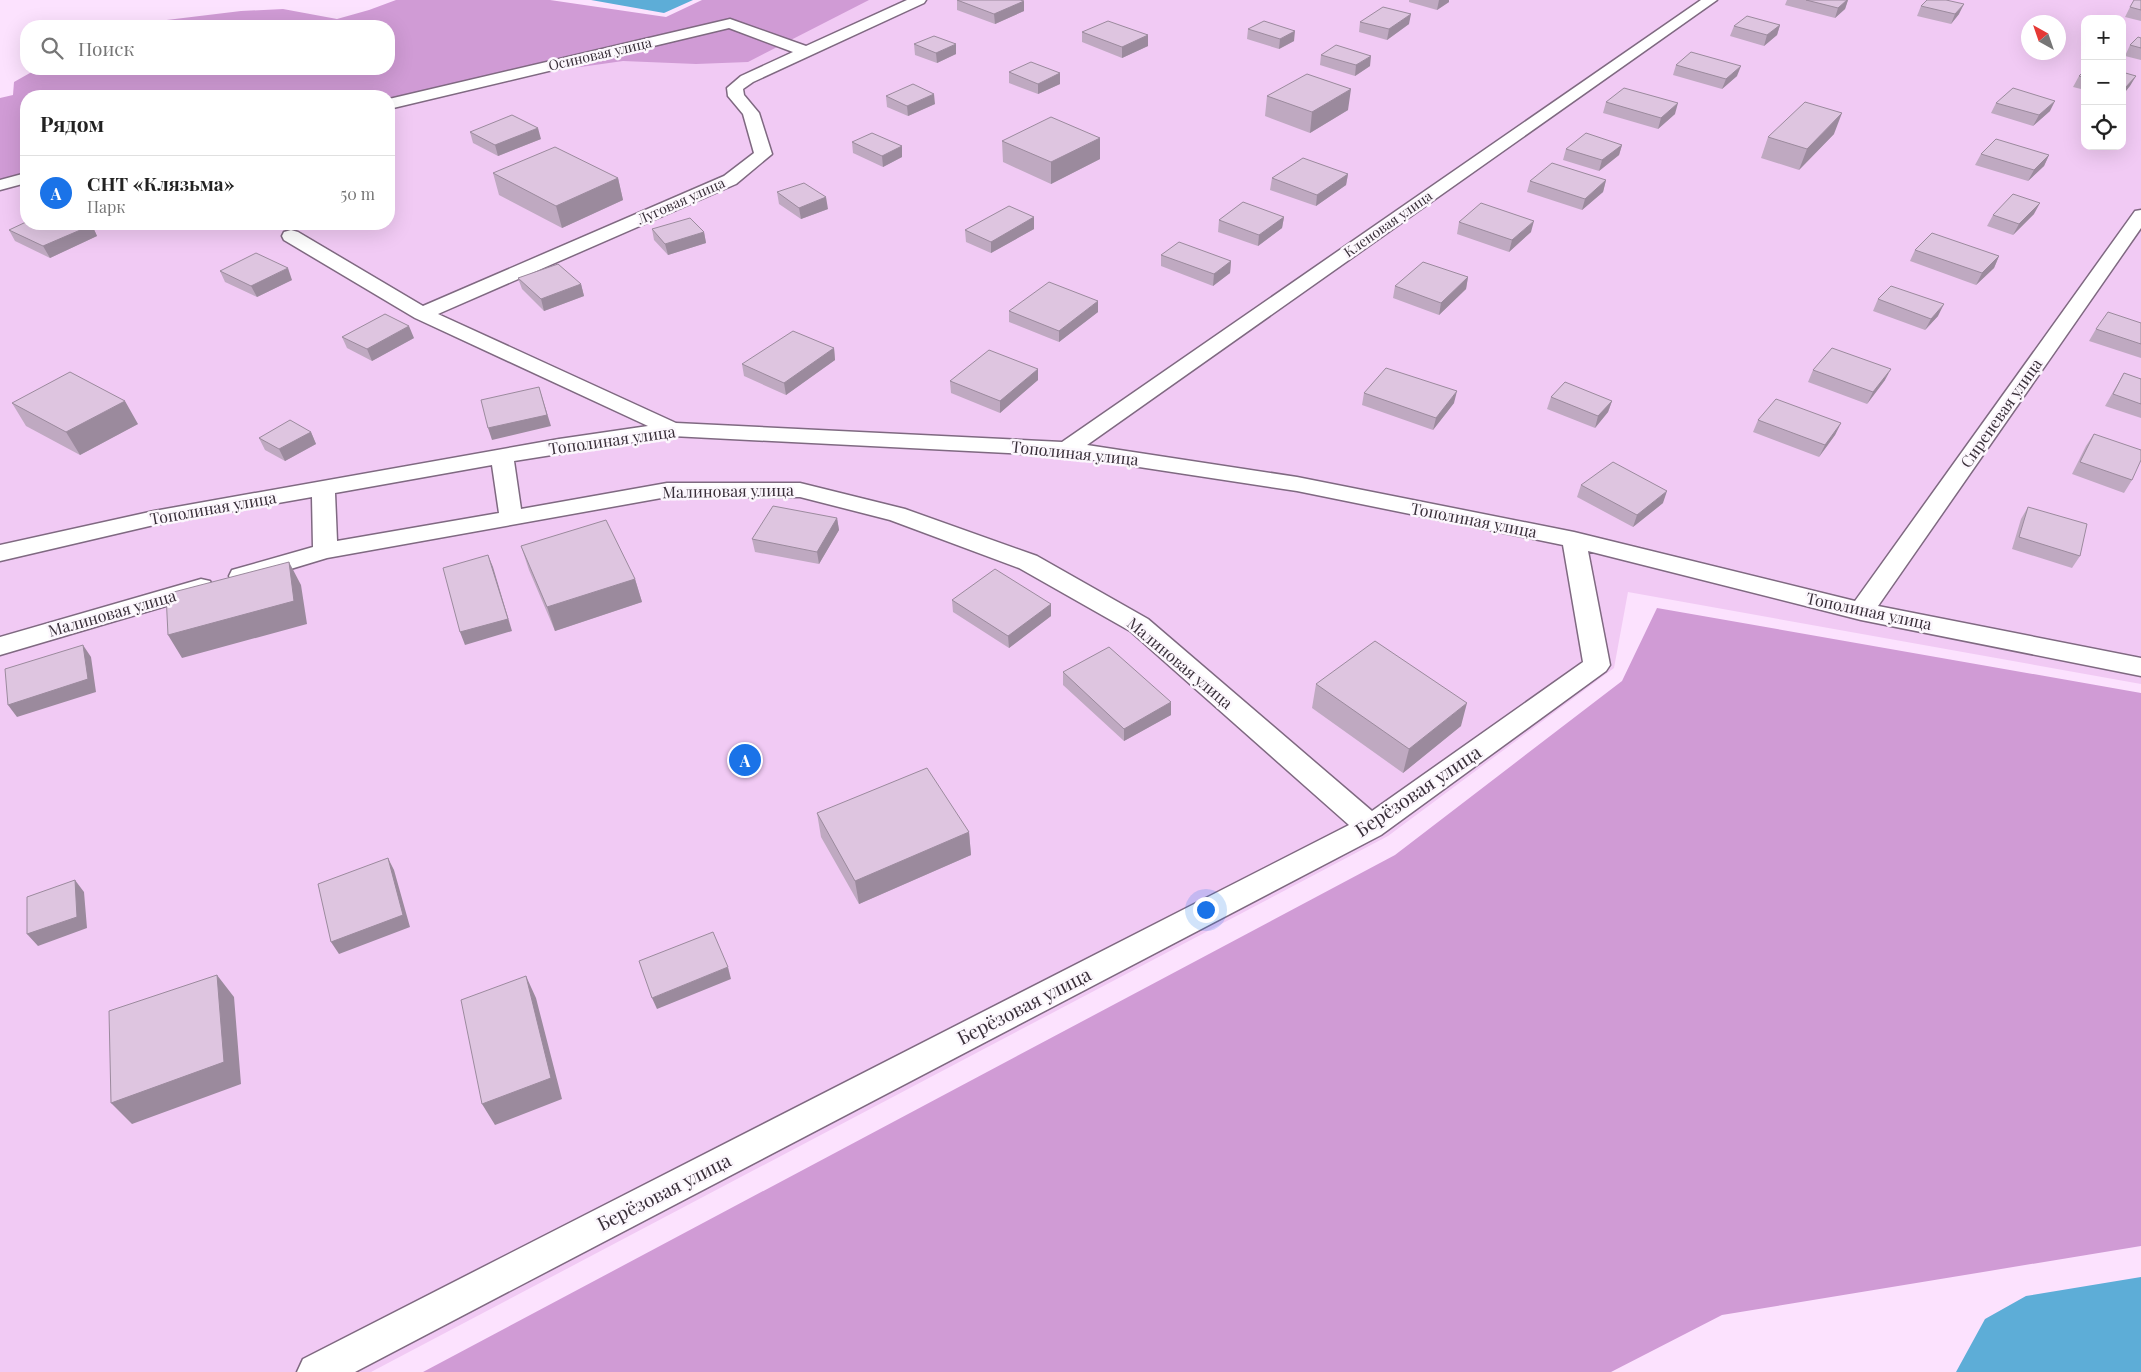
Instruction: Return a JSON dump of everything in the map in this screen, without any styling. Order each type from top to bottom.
[{"type":"lane","name":"Луговая улица","points":[[422,314],[730,180],[763,154],[752,113],[736,96],[735,88],[747,79],[919,0]]},
{"type":"lane","name":"Кленовая улица","points":[[1067,449],[1710,0]]},
{"type":"lane","name":"Осиновая улица","points":[[395,103],[730,23],[808,52]]},
{"type":"lane","points":[[0,185],[20,180]]},
{"type":"lane","name":"Сиреневая улица","points":[[1862,611],[2141,215]]},
{"type":"lane","points":[[290,236],[422,314],[672,429]]},
{"type":"lane","name":"Тополиная улица","points":[[0,553],[154,518],[672,429],[1067,449],[1297,484],[1574,540],[1862,611],[2141,667]]},
{"type":"lane","points":[[502,457],[511,518]]},
{"type":"lane","points":[[323,489],[325,551]]},
{"type":"lane","name":"Малиновая улица","points":[[0,646],[325,551],[667,490],[800,490],[897,514],[1028,562],[1139,624],[1371,827]]},
{"type":"lane","name":"Берёзовая улица","points":[[316,1372],[1371,827],[1598,665],[1574,540]]},
{"type":"shaded area","points":[[396,0],[550,0],[666,17],[702,0],[869,0],[748,62],[696,64],[623,61],[439,87],[395,97],[395,90],[20,90],[20,178],[0,183],[0,98],[13,95],[14,82],[26,75],[395,75],[395,20],[167,20],[241,11],[283,9],[337,19]]},
{"type":"shaded area","points":[[863,0],[2141,0],[2141,684],[1628,592],[1614,668],[1388,836],[371,1372],[0,1372],[0,180],[20,176],[20,230],[395,230],[395,95]]},
{"type":"shaded area","points":[[1657,608],[2141,693],[2141,1246],[1722,1315],[1611,1372],[423,1372],[1395,855],[1622,681]]},
{"type":"water","points":[[591,0],[693,0],[664,13]]},
{"type":"water","points":[[2141,1277],[2141,1372],[1956,1372],[1985,1319],[2026,1296]]},
{"type":"building","points":[[957,0],[1020,0],[1024,1],[994,14]]},
{"type":"building","points":[[1806,0],[1847,0],[1838,8]]},
{"type":"building","points":[[1927,0],[1946,0],[1964,4],[1955,14],[1921,6]]},
{"type":"building","points":[[2134,0],[2141,0],[2141,10],[2130,7]]},
{"type":"building","points":[[1383,7],[1411,14],[1389,29],[1360,22]]},
{"type":"building","points":[[1747,16],[1780,25],[1767,35],[1734,26]]},
{"type":"building","points":[[1108,21],[1148,35],[1122,47],[1082,32]]},
{"type":"building","points":[[1264,21],[1295,31],[1280,39],[1248,29]]},
{"type":"building","points":[[934,36],[956,44],[936,53],[914,44]]},
{"type":"building","points":[[2138,37],[2141,38],[2141,48],[2130,45]]},
{"type":"building","points":[[1336,45],[1371,56],[1356,65],[1321,55]]},
{"type":"building","points":[[1691,52],[1741,66],[1726,79],[1676,65]]},
{"type":"building","points":[[1031,62],[1060,73],[1038,84],[1009,72]]},
{"type":"building","points":[[2126,73],[2136,76],[2126,87]]},
{"type":"building","points":[[1307,74],[1351,89],[1312,112],[1267,96]]},
{"type":"building","points":[[913,84],[934,94],[907,106],[886,96]]},
{"type":"building","points":[[1624,88],[1678,103],[1661,118],[1606,102]]},
{"type":"building","points":[[2013,88],[2055,101],[2039,115],[1996,103]]},
{"type":"building","points":[[1805,102],[1842,113],[1807,149],[1768,137]]},
{"type":"building","points":[[512,115],[538,128],[495,145],[470,132]]},
{"type":"building","points":[[1051,117],[1100,138],[1051,162],[1002,141]]},
{"type":"building","points":[[872,133],[902,146],[882,156],[852,142]]},
{"type":"building","points":[[1586,133],[1622,145],[1602,160],[1566,149]]},
{"type":"building","points":[[1996,139],[2049,155],[2034,170],[1981,154]]},
{"type":"building","points":[[555,147],[618,178],[556,206],[493,173]]},
{"type":"building","points":[[1303,158],[1348,174],[1317,195],[1272,178]]},
{"type":"building","points":[[1552,163],[1606,180],[1585,199],[1530,181]]},
{"type":"building","points":[[804,183],[826,197],[799,208],[777,192]]},
{"type":"building","points":[[2013,194],[2040,203],[2019,224],[1993,215]]},
{"type":"building","points":[[1243,202],[1284,217],[1259,235],[1219,220]]},
{"type":"building","points":[[1481,203],[1534,221],[1512,240],[1459,222]]},
{"type":"building","points":[[1009,206],[1034,217],[991,242],[965,230]]},
{"type":"building","points":[[690,218],[704,232],[665,244],[652,229]]},
{"type":"building","points":[[20,225],[20,230],[80,230],[43,246],[9,230]]},
{"type":"building","points":[[1932,233],[1999,256],[1982,273],[1915,250]]},
{"type":"building","points":[[1179,242],[1231,261],[1214,274],[1161,255]]},
{"type":"building","points":[[256,253],[288,268],[251,286],[220,271]]},
{"type":"building","points":[[1423,262],[1468,277],[1441,303],[1395,286]]},
{"type":"building","points":[[558,264],[581,284],[541,299],[518,278]]},
{"type":"building","points":[[1049,282],[1098,301],[1059,331],[1009,311]]},
{"type":"building","points":[[1891,286],[1944,304],[1931,319],[1878,299]]},
{"type":"building","points":[[2108,312],[2141,323],[2141,344],[2096,329]]},
{"type":"building","points":[[385,314],[409,326],[367,349],[342,337]]},
{"type":"building","points":[[793,331],[834,348],[784,383],[742,364]]},
{"type":"building","points":[[1832,348],[1891,369],[1873,392],[1813,370]]},
{"type":"building","points":[[989,350],[1038,369],[1000,401],[950,381]]},
{"type":"building","points":[[1386,368],[1457,391],[1436,418],[1364,393]]},
{"type":"building","points":[[70,372],[125,401],[66,432],[12,403]]},
{"type":"building","points":[[2124,373],[2141,379],[2141,404],[2113,394]]},
{"type":"building","points":[[1565,382],[1612,401],[1598,416],[1551,397]]},
{"type":"building","points":[[539,387],[547,415],[488,428],[481,400]]},
{"type":"building","points":[[1776,399],[1841,423],[1825,445],[1758,420]]},
{"type":"building","points":[[290,420],[311,432],[279,449],[259,438]]},
{"type":"building","points":[[2094,434],[2141,450],[2141,460],[2132,480],[2080,462]]},
{"type":"building","points":[[1613,462],[1667,491],[1637,515],[1581,485]]},
{"type":"building","points":[[773,506],[837,518],[817,552],[752,539]]},
{"type":"building","points":[[2028,507],[2087,524],[2080,556],[2019,537]]},
{"type":"building","points":[[606,520],[635,579],[547,607],[521,546]]},
{"type":"building","points":[[488,555],[508,619],[460,632],[443,568]]},
{"type":"building","points":[[289,562],[294,601],[168,635],[166,594]]},
{"type":"building","points":[[995,569],[1051,604],[1008,636],[952,600]]},
{"type":"building","points":[[1375,641],[1467,703],[1409,749],[1316,684]]},
{"type":"building","points":[[83,645],[88,679],[8,705],[5,669]]},
{"type":"building","points":[[1109,647],[1171,702],[1124,729],[1063,672]]},
{"type":"building","points":[[927,768],[969,832],[855,881],[817,813]]},
{"type":"building","points":[[388,858],[403,915],[331,942],[318,884]]},
{"type":"building","points":[[75,880],[77,917],[27,934],[27,897]]},
{"type":"building","points":[[713,932],[728,967],[652,998],[639,961]]},
{"type":"building","points":[[217,975],[224,1062],[111,1103],[109,1011]]},
{"type":"building","points":[[526,976],[551,1078],[482,1104],[461,1000]]},
{"type":"place","name":"СНТ «Клязьма»","points":[[745,760]]}]
